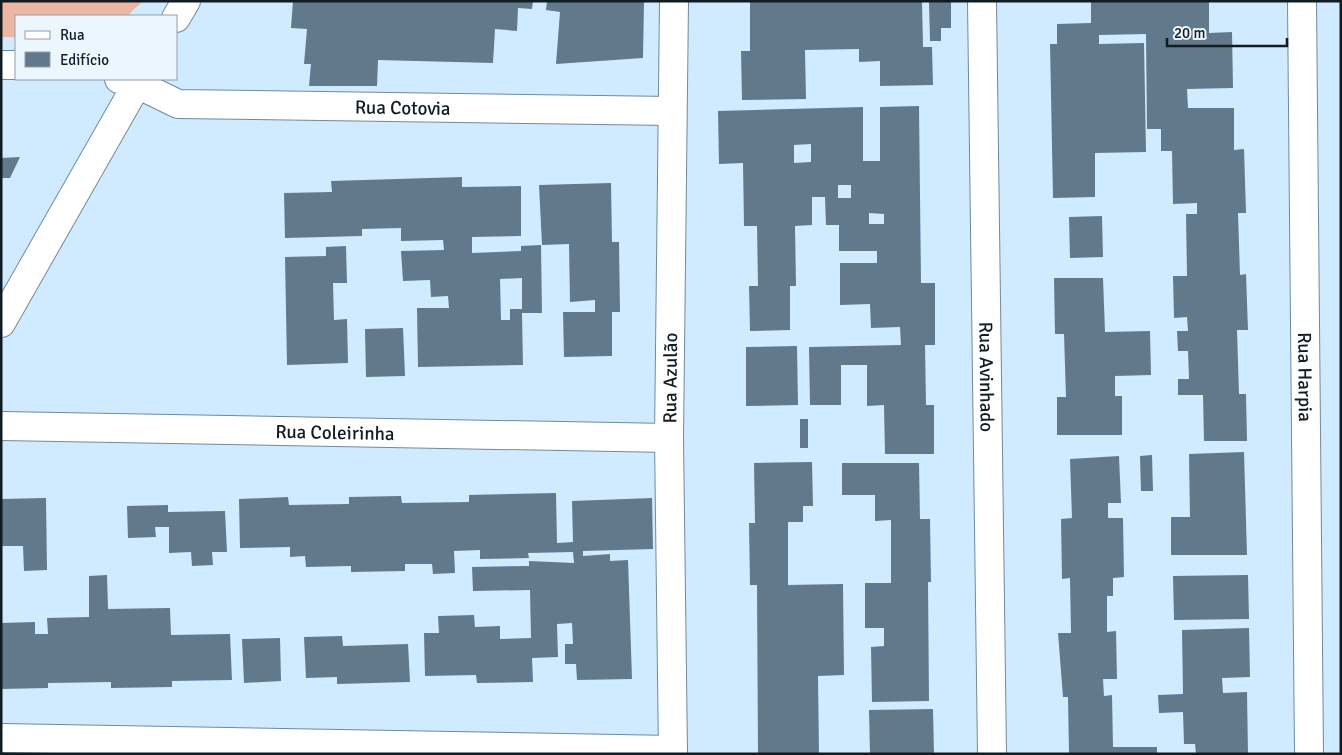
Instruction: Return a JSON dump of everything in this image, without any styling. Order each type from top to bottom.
[{"type":"street","points":[[178,15],[186,1]]},
{"type":"street","name":"Rua Azulão","points":[[673,752],[669,438],[674,1]]},
{"type":"street","name":"Rua Avinhado","points":[[982,1],[992,754]]},
{"type":"street","name":"Rua Harpia","points":[[1302,1],[1309,754]]},
{"type":"street","points":[[1,65],[15,65]]},
{"type":"street","points":[[1,323],[132,81]]},
{"type":"street","name":"Rua Cotovia","points":[[132,81],[178,104],[672,111]]},
{"type":"street","name":"Rua Coleirinha","points":[[1,426],[669,438]]},
{"type":"street","points":[[1,738],[673,752]]},
{"type":"shaded area","points":[[1,1],[143,1],[128,15],[15,15],[15,37],[1,37]]},
{"type":"building","points":[[293,1],[533,1],[532,9],[518,8],[517,31],[495,29],[493,63],[378,60],[377,86],[309,86],[311,64],[304,64],[307,29],[291,28]]},
{"type":"building","points":[[547,1],[644,1],[643,58],[556,64],[560,12],[546,10]]},
{"type":"building","points":[[922,1],[923,47],[932,47],[933,85],[880,86],[880,61],[859,62],[859,49],[805,50],[806,99],[742,100],[741,51],[750,51],[750,2]]},
{"type":"building","points":[[951,1],[951,28],[941,28],[941,41],[930,41],[929,2]]},
{"type":"building","points":[[1091,1],[1209,1],[1209,33],[1232,32],[1233,88],[1187,89],[1188,108],[1234,108],[1234,150],[1244,149],[1246,213],[1238,213],[1240,275],[1246,274],[1248,330],[1237,330],[1239,394],[1246,394],[1247,441],[1204,441],[1203,395],[1178,395],[1178,379],[1189,379],[1188,351],[1178,351],[1177,331],[1188,331],[1187,317],[1174,318],[1173,276],[1187,276],[1186,214],[1197,214],[1197,203],[1173,204],[1172,151],[1161,151],[1161,129],[1147,129],[1146,34],[1099,35],[1099,44],[1144,43],[1146,152],[1095,153],[1095,197],[1053,198],[1050,44],[1057,44],[1057,24],[1091,23]]},
{"type":"building","points":[[919,106],[921,283],[935,283],[935,345],[925,345],[926,405],[934,405],[934,454],[885,454],[884,405],[867,406],[867,365],[841,365],[841,405],[810,405],[809,347],[901,345],[900,327],[871,328],[870,304],[840,305],[840,263],[877,263],[877,251],[839,251],[839,225],[826,225],[825,197],[812,197],[812,225],[795,226],[796,286],[790,286],[790,330],[750,331],[749,286],[758,286],[757,226],[744,226],[743,163],[719,164],[718,111],[863,107],[863,161],[880,161],[880,107]],"holes":[[[811,144],[811,162],[794,163],[794,145]],[[838,185],[851,185],[851,198],[838,198]],[[869,213],[884,214],[884,224],[869,224]]]},
{"type":"building","points":[[20,157],[10,178],[1,178],[1,158]]},
{"type":"building","points":[[462,177],[462,187],[521,186],[521,236],[472,237],[472,253],[521,251],[521,246],[541,245],[542,313],[522,313],[523,365],[418,367],[417,308],[449,308],[448,296],[431,297],[430,280],[403,281],[401,251],[444,250],[443,240],[401,241],[401,228],[362,229],[362,236],[285,238],[284,193],[332,192],[331,181]],"holes":[[[522,278],[522,309],[510,309],[510,320],[501,320],[500,279]]]},
{"type":"building","points":[[611,183],[612,242],[619,242],[620,312],[612,312],[612,356],[564,357],[563,312],[595,312],[595,300],[570,302],[569,244],[542,245],[539,185]]},
{"type":"building","points":[[1102,216],[1103,257],[1070,258],[1069,217]]},
{"type":"building","points":[[346,246],[347,283],[333,283],[334,320],[347,319],[348,363],[287,365],[285,257],[326,256],[326,247]]},
{"type":"building","points":[[1054,278],[1103,278],[1105,332],[1150,331],[1151,375],[1115,376],[1115,396],[1122,396],[1122,435],[1057,435],[1057,397],[1066,397],[1064,334],[1055,334]]},
{"type":"building","points":[[403,328],[405,376],[366,377],[365,329]]},
{"type":"building","points":[[797,346],[798,405],[746,406],[746,347]]},
{"type":"building","points":[[800,419],[808,419],[808,448],[800,448]]},
{"type":"building","points":[[1244,452],[1247,555],[1171,555],[1171,517],[1190,517],[1189,454]]},
{"type":"building","points":[[1152,455],[1153,491],[1141,491],[1140,456]]},
{"type":"building","points":[[1119,456],[1121,503],[1108,503],[1108,518],[1123,518],[1124,577],[1113,578],[1113,596],[1107,596],[1107,632],[1116,631],[1117,679],[1103,679],[1104,696],[1112,695],[1113,747],[1157,747],[1157,754],[1069,754],[1068,697],[1063,697],[1058,633],[1071,633],[1070,578],[1062,579],[1061,519],[1072,518],[1070,459]]},
{"type":"building","points":[[812,462],[813,506],[803,506],[803,522],[788,522],[788,585],[843,584],[844,675],[818,676],[819,754],[758,754],[757,585],[750,585],[749,523],[755,523],[754,463]]},
{"type":"building","points":[[842,463],[919,463],[920,519],[930,519],[931,582],[928,582],[929,701],[872,702],[871,647],[884,646],[884,628],[865,628],[865,583],[891,583],[891,520],[875,521],[875,495],[842,495]]},
{"type":"building","points":[[556,493],[557,543],[573,542],[572,501],[652,498],[653,549],[583,551],[583,556],[610,554],[610,561],[628,560],[632,679],[577,680],[576,664],[565,664],[565,644],[573,644],[572,623],[557,624],[558,657],[532,658],[533,682],[477,683],[476,675],[425,676],[424,633],[439,633],[438,616],[474,615],[475,627],[500,626],[500,639],[531,638],[530,590],[473,591],[472,567],[529,566],[529,561],[574,563],[573,552],[528,553],[529,558],[480,559],[480,550],[454,551],[455,573],[433,574],[432,564],[405,564],[405,571],[351,572],[351,566],[306,567],[305,556],[290,557],[290,547],[240,548],[239,499],[288,497],[289,505],[349,504],[349,497],[401,496],[402,503],[469,502],[469,495]]},
{"type":"building","points":[[46,498],[47,570],[24,571],[23,546],[1,546],[1,499]]},
{"type":"building","points":[[168,505],[168,512],[225,511],[227,552],[212,552],[213,565],[192,566],[191,552],[169,553],[169,527],[155,527],[156,537],[128,538],[127,506]]},
{"type":"building","points":[[107,575],[108,609],[170,608],[171,635],[230,634],[232,680],[172,681],[172,687],[111,688],[111,682],[48,683],[48,688],[1,689],[1,623],[35,622],[35,634],[48,634],[47,618],[89,617],[89,576]]},
{"type":"building","points":[[1248,575],[1249,619],[1174,620],[1173,576]]},
{"type":"building","points":[[1249,628],[1250,677],[1222,678],[1223,693],[1247,692],[1248,754],[1196,754],[1195,744],[1184,744],[1183,712],[1159,713],[1158,695],[1183,694],[1182,630]]},
{"type":"building","points":[[342,636],[343,646],[408,644],[410,682],[337,684],[337,677],[306,678],[304,637]]},
{"type":"building","points":[[280,638],[281,681],[244,683],[242,639]]},
{"type":"building","points":[[933,709],[934,754],[870,754],[869,710]]}]
